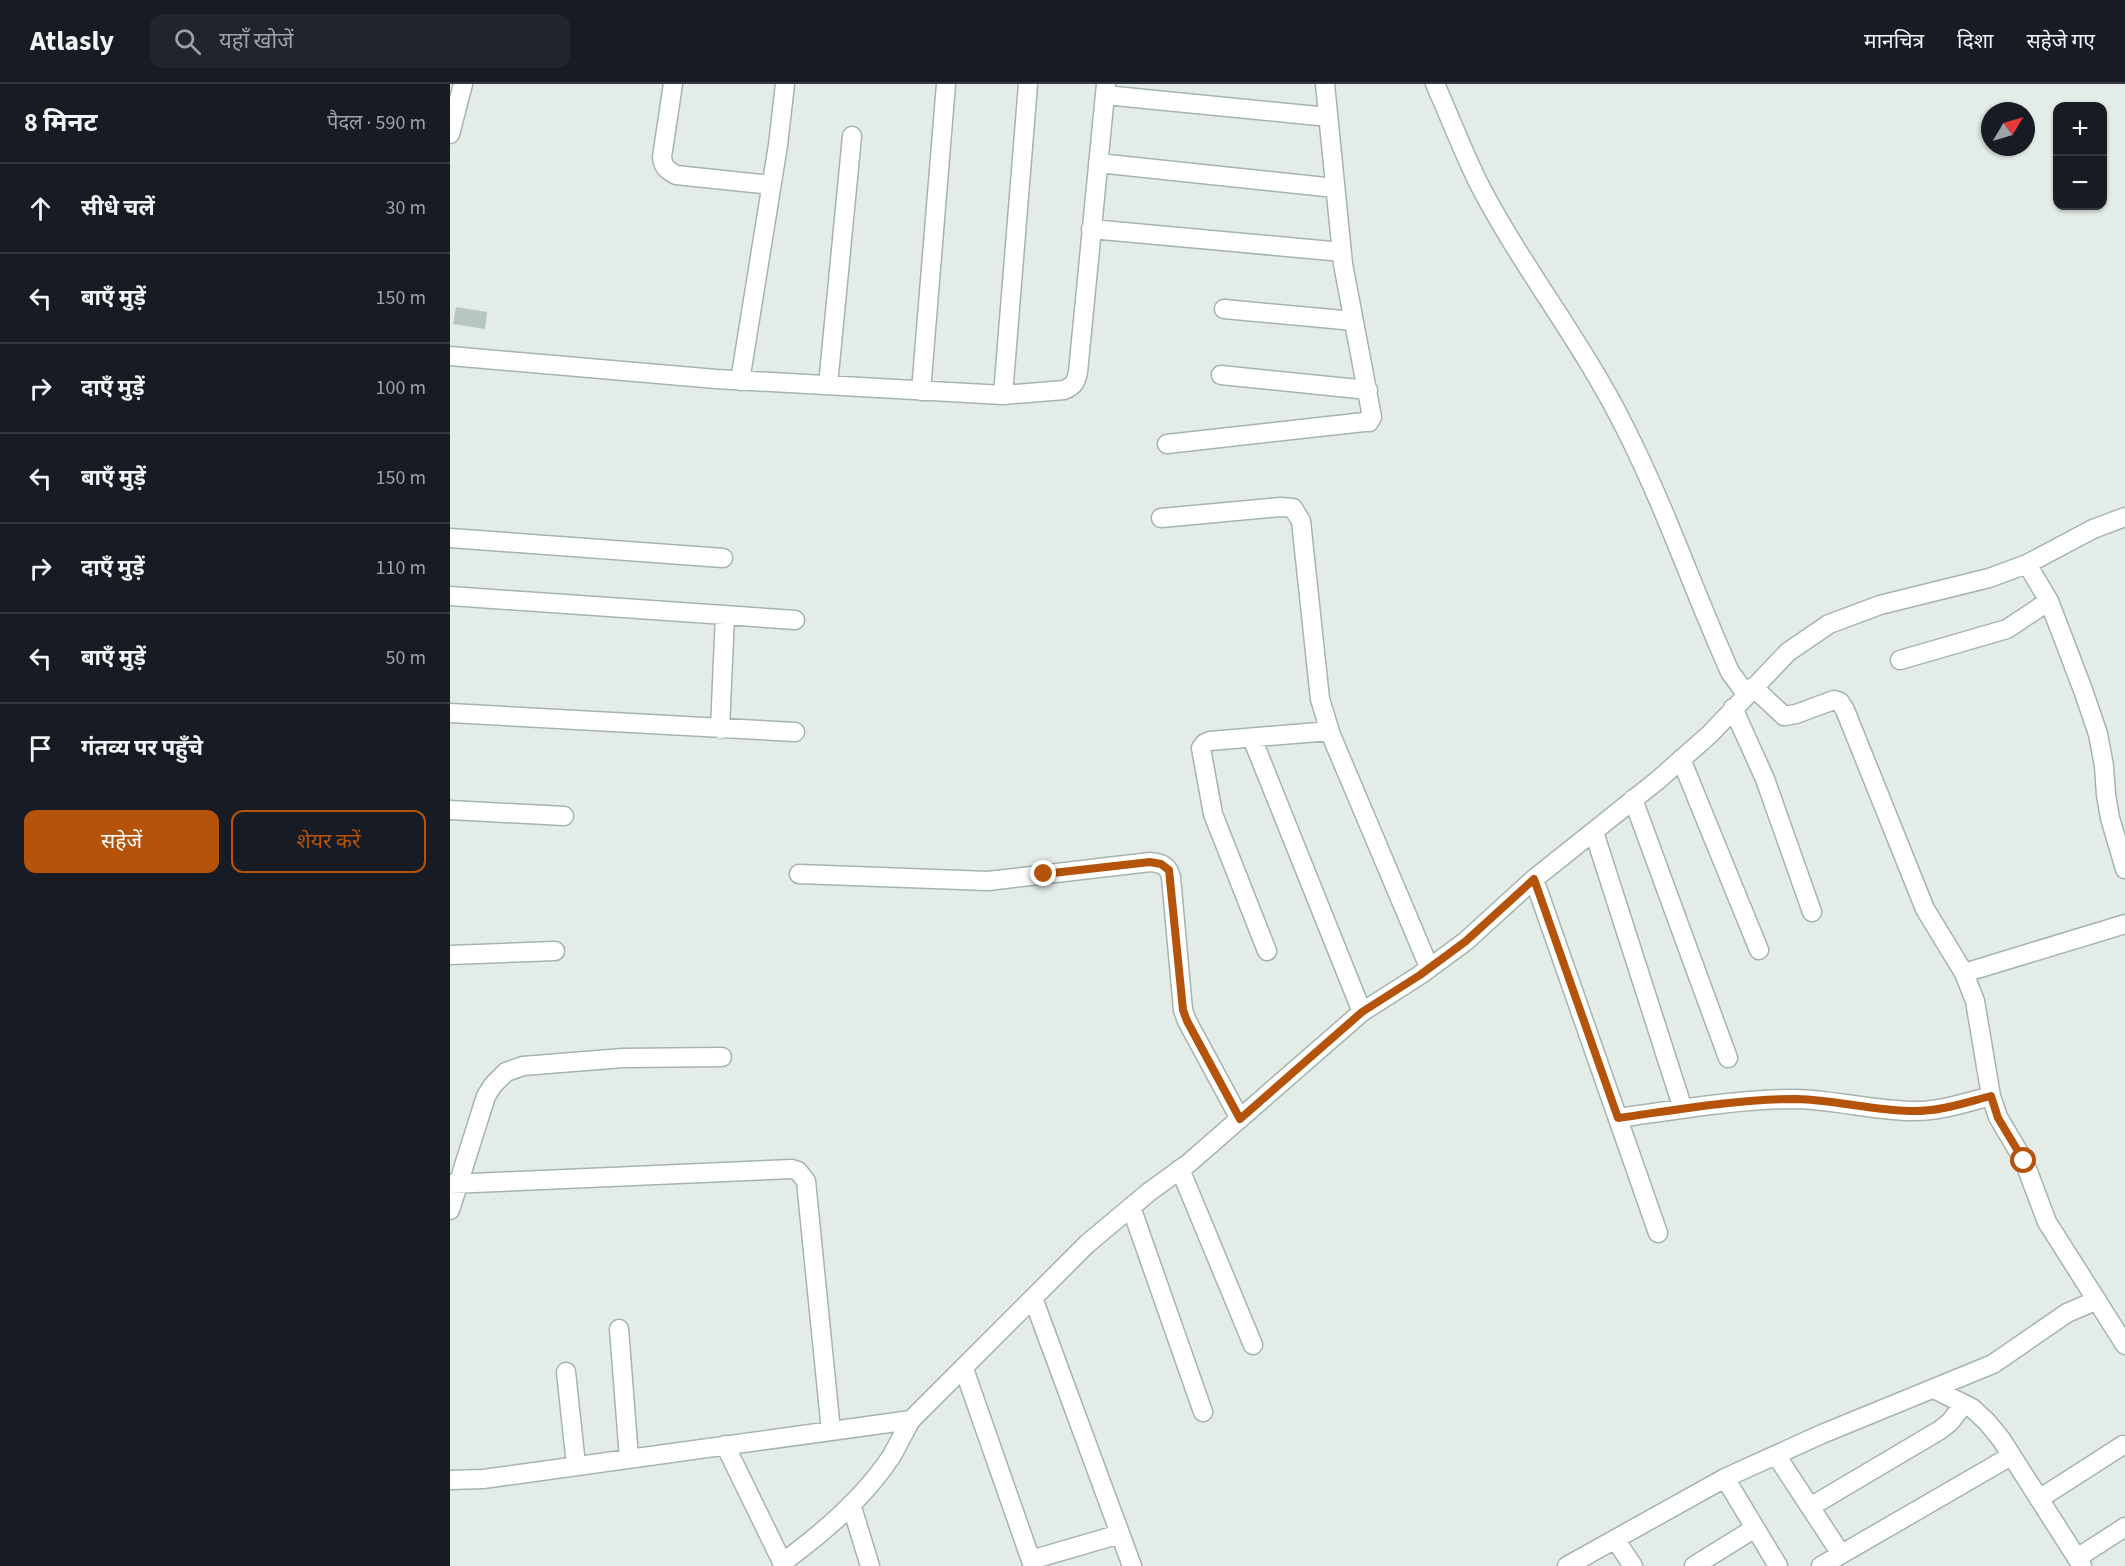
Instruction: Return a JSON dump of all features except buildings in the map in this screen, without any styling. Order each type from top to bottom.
[{"type":"street","points":[[450,135],[463,84]]},
{"type":"street","points":[[673,84],[662,157],[667,171],[676,175],[771,185]]},
{"type":"street","points":[[740,381],[785,84]]},
{"type":"street","points":[[921,391],[946,84]]},
{"type":"street","points":[[1004,395],[1028,84]]},
{"type":"street","points":[[1167,444],[1369,422],[1372,412],[1342,252],[1325,84]]},
{"type":"street","points":[[1435,84],[1479,184],[1528,267],[1593,368],[1626,429],[1661,503],[1730,672],[1784,716],[1834,700],[1840,702],[1845,710],[1924,909],[1964,973],[1975,1001],[1991,1096],[1998,1118],[2024,1161],[2047,1222],[2125,1345]]},
{"type":"street","points":[[450,356],[740,381],[1004,395],[1064,390],[1076,382],[1106,90],[1328,117]]},
{"type":"street","points":[[828,385],[852,136]]},
{"type":"street","points":[[1098,163],[1335,188]]},
{"type":"street","points":[[1091,229],[1342,252]]},
{"type":"street","points":[[1224,309],[1354,321]]},
{"type":"street","points":[[1221,375],[1368,390]]},
{"type":"street","points":[[1161,518],[1280,507],[1293,508],[1297,513],[1301,521],[1320,699],[1330,731],[1429,968]]},
{"type":"street","points":[[724,1445],[783,1564],[814,1540],[851,1504],[890,1457],[911,1420],[964,1370],[1087,1244],[1240,1119],[1362,1012],[1466,941],[1534,879],[1594,832],[1710,734],[1788,652],[1829,624],[1880,605],[1989,578],[2027,564],[2093,529],[2123,522]]},
{"type":"street","points":[[450,538],[723,558]]},
{"type":"street","points":[[2027,564],[2049,601],[2098,735],[2110,818],[2125,868]]},
{"type":"street","points":[[450,596],[795,620]]},
{"type":"street","points":[[1900,660],[2007,629],[2049,601]]},
{"type":"street","points":[[720,729],[725,615]]},
{"type":"street","points":[[1733,708],[1765,779],[1812,912]]},
{"type":"street","points":[[450,713],[795,732]]},
{"type":"street","points":[[1267,951],[1213,814],[1201,748],[1210,741],[1330,731]]},
{"type":"street","points":[[1252,738],[1362,1012]]},
{"type":"street","points":[[1681,759],[1759,950]]},
{"type":"street","points":[[1633,799],[1728,1058]]},
{"type":"street","points":[[450,810],[564,816]]},
{"type":"street","points":[[1594,832],[1683,1110]]},
{"type":"street","points":[[800,874],[988,881],[1150,862],[1161,864],[1169,870],[1171,877],[1183,1010],[1240,1119]]},
{"type":"street","points":[[1534,879],[1658,1233]]},
{"type":"street","points":[[1964,973],[2125,924]]},
{"type":"street","points":[[450,955],[555,951]]},
{"type":"street","points":[[450,1210],[454,1184],[486,1096],[493,1084],[507,1072],[523,1066],[612,1059],[722,1056]]},
{"type":"street","points":[[1618,1118],[1757,1101],[1795,1099],[1911,1111],[1950,1107],[1991,1096]]},
{"type":"street","points":[[1180,1169],[1253,1345]]},
{"type":"street","points":[[454,1184],[798,1171],[806,1181],[831,1431]]},
{"type":"street","points":[[1131,1207],[1203,1412]]},
{"type":"street","points":[[1033,1298],[1132,1566]]},
{"type":"street","points":[[1567,1566],[1725,1478],[1993,1364],[2067,1312],[2097,1300]]},
{"type":"street","points":[[619,1329],[629,1458]]},
{"type":"street","points":[[964,1370],[1032,1563],[1120,1533]]},
{"type":"street","points":[[566,1372],[576,1465]]},
{"type":"street","points":[[1934,1389],[1972,1408],[1987,1422],[2079,1562],[2125,1527]]},
{"type":"street","points":[[1810,1507],[1940,1430],[1950,1422],[1964,1404]]},
{"type":"street","points":[[450,1480],[483,1479],[911,1420]]},
{"type":"street","points":[[2039,1499],[2123,1445]]},
{"type":"street","points":[[1776,1455],[1841,1554]]},
{"type":"street","points":[[1821,1566],[2011,1456]]},
{"type":"street","points":[[1725,1478],[1778,1566]]},
{"type":"street","points":[[851,1504],[870,1566]]},
{"type":"street","points":[[1694,1566],[1755,1528]]},
{"type":"street","points":[[1615,1539],[1633,1566]]},
{"type":"route","points":[[1044,874],[1150,862],[1161,864],[1169,870],[1183,1010],[1240,1119],[1362,1012],[1420,975],[1466,941],[1534,879],[1618,1118],[1757,1101],[1795,1099],[1831,1101],[1885,1109],[1933,1110],[1991,1096],[1998,1118],[2024,1161]]}]
